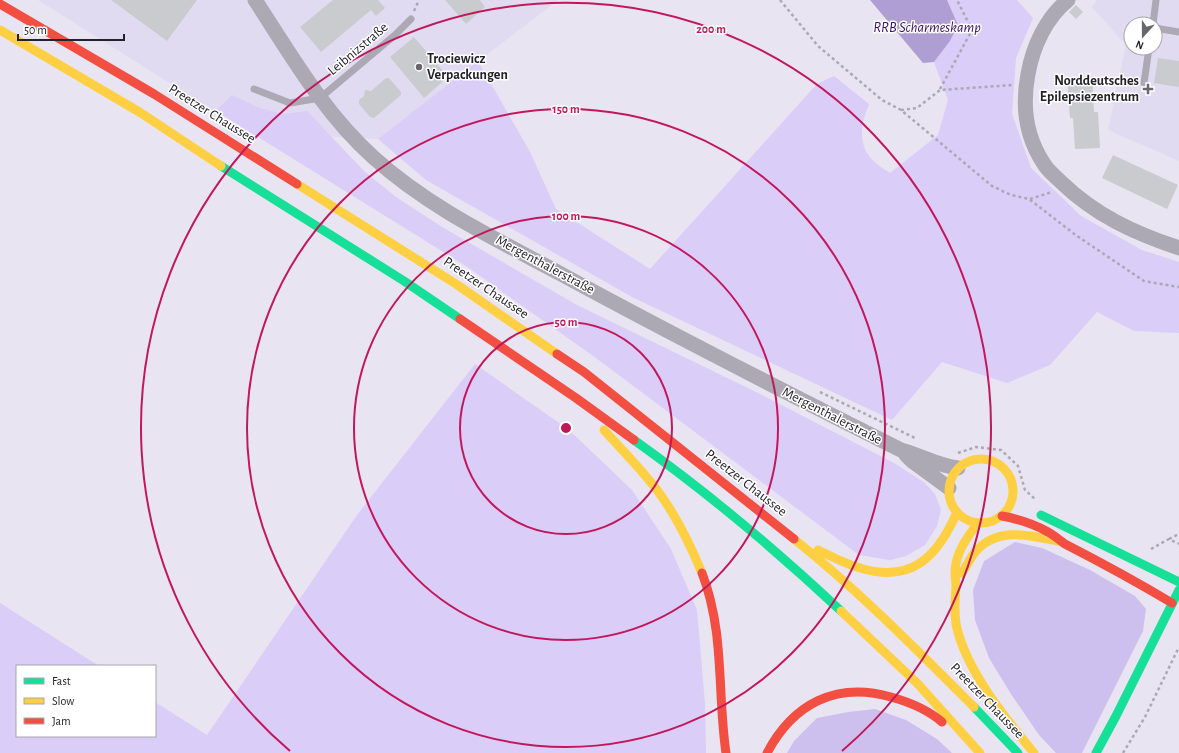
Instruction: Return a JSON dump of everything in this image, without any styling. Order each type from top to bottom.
[{"type":"main road","name":"Preetzer Chaussee","points":[[0,4],[154,94],[456,284],[584,372],[798,542],[849,586],[900,633],[1018,753]]},
{"type":"main road","points":[[0,30],[141,113],[229,171],[404,281],[576,398],[661,459],[752,532],[807,579],[917,684],[980,753]]},
{"type":"main road","points":[[576,398],[658,490],[674,514],[697,560],[717,626],[722,716],[726,753]]},
{"type":"main road","points":[[984,459],[994,461],[1003,467],[1010,475],[1013,485],[1013,496],[1011,503],[1002,516],[991,522],[978,523],[966,520],[957,512],[951,503],[949,488],[955,461],[984,459]]},
{"type":"main road","points":[[1013,496],[1021,504]]},
{"type":"main road","points":[[798,542],[865,570],[894,572],[908,570],[921,563],[936,551],[948,533],[957,512]]},
{"type":"main road","points":[[1034,512],[1179,582]]},
{"type":"main road","points":[[1002,516],[1029,523],[1048,532],[1062,542],[1122,573],[1172,603]]},
{"type":"main road","points":[[978,523],[964,543],[955,572],[956,580],[954,604],[956,624],[961,641],[976,673],[995,704],[1034,753]]},
{"type":"main road","points":[[956,580],[977,550],[992,539],[1002,535],[1012,533],[1027,534],[1062,542]]},
{"type":"main road","points":[[1096,753],[1179,590]]},
{"type":"main road","points":[[767,753],[780,731],[794,716],[823,698],[844,692],[868,692],[892,696],[913,704],[936,717],[976,753]]},
{"type":"street","name":"Mergenthalerstraße","points":[[255,0],[320,98],[345,130],[374,158],[408,186],[449,213],[592,291],[759,379],[901,450],[917,454],[943,465],[955,461]]},
{"type":"street","points":[[1068,0],[1060,6],[1043,30],[1030,64],[1026,86],[1025,114],[1032,142],[1044,165],[1067,188],[1091,207],[1120,225],[1146,237],[1179,248]]},
{"type":"street","name":"Mergenthalerstraße","points":[[901,450],[912,461],[949,488]]},
{"type":"lane","points":[[1154,16],[1156,0]]},
{"type":"lane","name":"Leibnizstraße","points":[[320,98],[395,35],[411,18]]},
{"type":"lane","points":[[1163,29],[1179,32]]},
{"type":"lane","points":[[1144,83],[1148,56]]},
{"type":"lane","points":[[254,89],[290,103],[320,98]]},
{"type":"path","points":[[780,0],[818,46],[882,100],[901,110],[992,186],[1010,196],[1029,199],[1067,188]]},
{"type":"path","points":[[901,110],[917,108],[940,90],[972,30],[957,0]]},
{"type":"path","points":[[940,90],[1014,85],[1026,86]]},
{"type":"path","points":[[1029,199],[1077,236],[1144,281],[1179,287]]},
{"type":"path","points":[[816,390],[920,440]]},
{"type":"path","points":[[955,461],[976,447],[1001,450],[1018,466],[1025,490],[1042,503]]},
{"type":"path","points":[[1150,550],[1179,534]]},
{"type":"path","points":[[1169,539],[1179,544]]},
{"type":"path","points":[[1123,753],[1145,717],[1179,647]]},
{"type":"shaded area","points":[[38,0],[558,0],[378,139],[294,135],[214,111]]},
{"type":"shaded area","points":[[947,0],[1017,0],[1033,18],[1016,58],[1012,114],[1031,168],[1081,216],[1142,250],[1179,262],[1179,333],[1134,331],[1097,312],[1050,365],[1007,383],[942,362],[892,420],[632,297],[426,180],[378,139],[478,61],[530,152],[556,209],[650,269],[817,84],[834,76],[869,104],[862,125],[863,144],[868,155],[877,164],[890,173],[938,135],[948,100],[934,62],[950,41],[958,25]]},
{"type":"shaded area","name":"Norddeutsches Epilepsiezentrum","points":[[1097,0],[1179,0],[1179,161],[1108,130],[1124,56],[1163,56],[1163,16],[1123,16],[1123,42],[1092,7]]},
{"type":"shaded area","points":[[232,95],[260,108],[283,114],[307,111],[364,171],[396,197],[442,227],[577,305],[754,391],[894,463],[925,483],[935,494],[941,510],[937,526],[925,545],[906,556],[890,560],[859,555],[596,358],[466,266],[216,111]]},
{"type":"shaded area","points":[[475,364],[569,430],[632,490],[671,549],[697,610],[705,704],[706,753],[0,753],[0,603],[97,665],[16,665],[16,737],[156,737],[156,703],[207,735],[357,515]]},
{"type":"shaded area","points":[[1015,542],[1042,548],[1090,570],[1135,596],[1146,609],[1143,631],[1082,753],[1056,753],[1039,735],[989,658],[975,620],[973,590],[984,561]]},
{"type":"shaded area","points":[[875,709],[906,720],[937,739],[952,753],[787,753],[794,741],[817,718]]},
{"type":"water","name":"RRB Scharmeskamp","points":[[870,0],[947,0],[958,25],[950,41],[934,62],[923,63]]},
{"type":"building","points":[[111,0],[197,0],[167,41]]},
{"type":"building","points":[[333,0],[378,0],[385,8],[376,16],[371,10],[321,52],[300,27]]},
{"type":"building","points":[[445,0],[480,0],[485,7],[466,24]]},
{"type":"building","points":[[1076,5],[1083,12],[1076,19],[1069,12]]},
{"type":"building","name":"Trociewicz Verpackungen","points":[[414,37],[448,77],[424,98],[390,57]]},
{"type":"building","points":[[1158,58],[1179,61],[1179,87],[1154,83]]},
{"type":"building","points":[[1092,76],[1094,112],[1098,112],[1100,148],[1075,149],[1073,118],[1070,118],[1067,78]]},
{"type":"building","points":[[386,78],[389,78],[401,92],[401,95],[374,118],[370,117],[359,104],[359,100],[364,96],[365,90],[371,91]]},
{"type":"building","points":[[1113,155],[1178,185],[1167,209],[1102,178]]},
{"type":"traffic: fast","points":[[221,166],[404,281],[460,319]]},
{"type":"traffic: fast","points":[[634,440],[688,480],[740,522],[792,566],[841,611]]},
{"type":"traffic: fast","points":[[1041,515],[1179,582]]},
{"type":"traffic: fast","points":[[1096,753],[1179,590]]},
{"type":"traffic: fast","points":[[974,707],[1018,753]]},
{"type":"traffic: slow","points":[[0,30],[141,113],[221,166]]},
{"type":"traffic: slow","points":[[297,184],[456,284],[557,354]]},
{"type":"traffic: slow","points":[[604,430],[664,500],[693,551],[702,573]]},
{"type":"traffic: slow","points":[[981,459],[993,461],[1004,468],[1011,479],[1013,491],[1011,503],[1004,514],[993,521],[981,523],[969,521],[958,514],[951,503],[949,491],[951,479],[958,468],[969,461],[981,459]]},
{"type":"traffic: slow","points":[[818,550],[860,568],[878,572],[894,572],[909,569],[932,553],[950,528],[957,512]]},
{"type":"traffic: slow","points":[[978,523],[962,546],[957,559],[955,572],[956,624],[961,641],[977,675],[999,709],[1034,753]]},
{"type":"traffic: slow","points":[[962,573],[975,552],[994,538],[1005,535],[1028,535],[1062,542]]},
{"type":"traffic: slow","points":[[794,539],[864,599],[974,707]]},
{"type":"traffic: slow","points":[[841,611],[917,683],[980,753]]},
{"type":"traffic: jam","points":[[0,4],[154,94],[297,184]]},
{"type":"traffic: jam","points":[[460,319],[576,398],[634,440]]},
{"type":"traffic: jam","points":[[557,354],[584,372],[794,539]]},
{"type":"traffic: jam","points":[[1002,516],[1026,522],[1043,529],[1065,544],[1172,603]]},
{"type":"traffic: jam","points":[[702,573],[709,595],[717,640],[726,753]]},
{"type":"traffic: jam","points":[[767,753],[790,721],[803,710],[818,701],[834,695],[852,692],[871,693],[891,697],[918,706],[942,722]]},
{"type":"place","name":"Trociewicz Verpackungen","points":[[419,67]]},
{"type":"place","name":"Norddeutsches Epilepsiezentrum","points":[[1148,89]]}]
